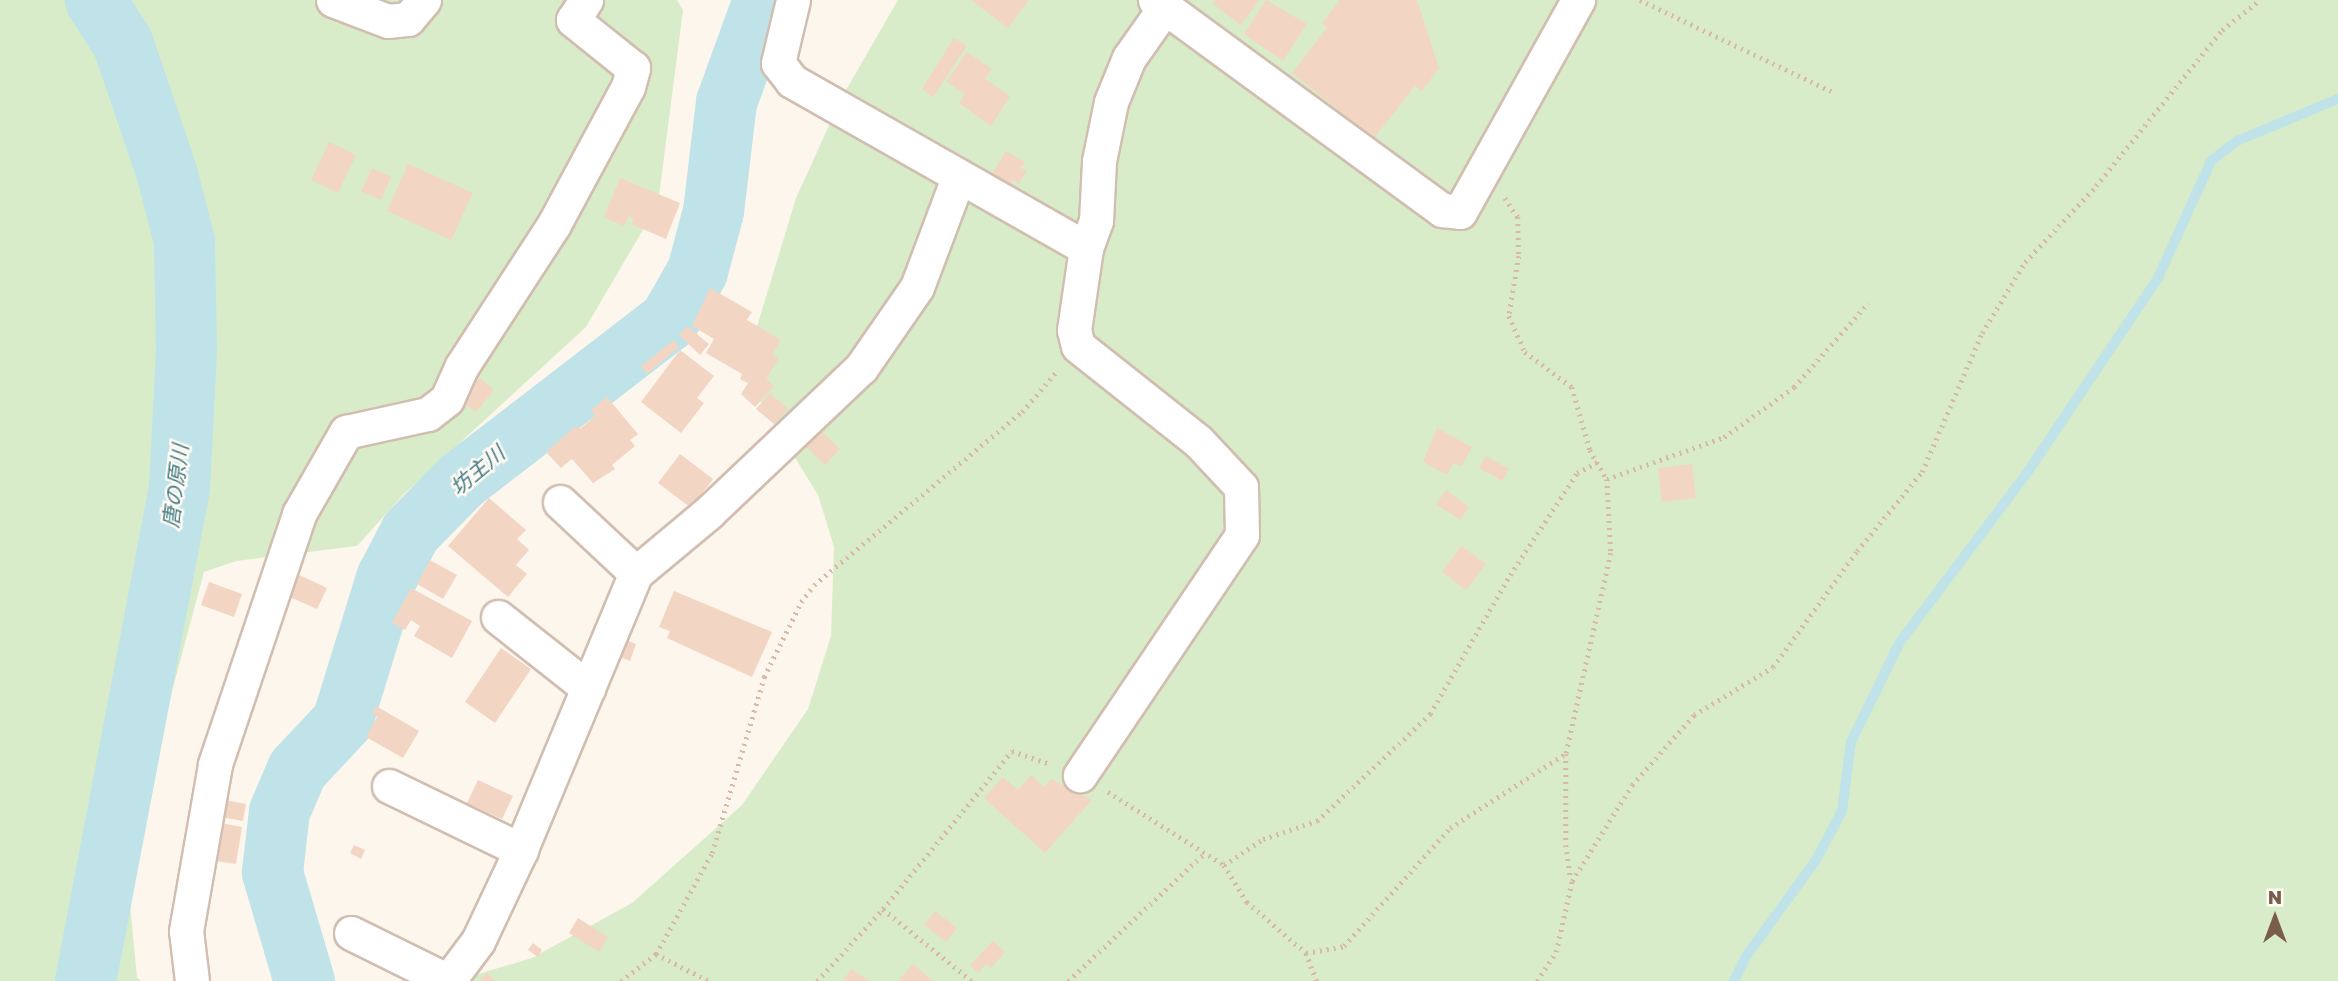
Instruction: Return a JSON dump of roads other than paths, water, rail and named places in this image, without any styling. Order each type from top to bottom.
[{"type":"street","points":[[333,0],[388,21],[408,19],[424,0]]},
{"type":"street","points":[[192,981],[186,931],[215,764],[299,514],[346,432],[428,414],[447,399],[462,366],[553,226],[628,87],[633,68],[573,20],[586,0]]},
{"type":"street","points":[[793,0],[778,63],[792,81],[958,178],[1086,248]]},
{"type":"street","points":[[1080,775],[1242,535],[1241,487],[1198,441],[1078,346],[1074,330],[1086,248],[1096,221],[1099,161],[1111,102],[1129,58],[1161,3],[1442,210],[1460,212],[1578,0]]},
{"type":"street","points":[[351,933],[448,981],[478,941],[521,850],[636,573],[708,513],[861,368],[917,288],[958,178]]},
{"type":"street","points":[[560,502],[636,573]]},
{"type":"street","points":[[498,617],[588,688]]},
{"type":"street","points":[[389,786],[521,850]]},
{"type":"waterway","name":"唐の原川","points":[[85,981],[179,488],[186,350],[184,241],[166,171],[122,42],[95,0]]},
{"type":"waterway","name":"坊主川","points":[[304,981],[272,872],[279,811],[297,769],[342,721],[386,578],[410,532],[461,480],[669,320],[697,271],[713,211],[726,102],[763,0]]},
{"type":"waterway","points":[[1734,981],[1745,958],[1816,860],[1842,811],[1851,742],[1900,642],[2029,470],[2158,278],[2211,161],[2237,141],[2338,99]]}]
